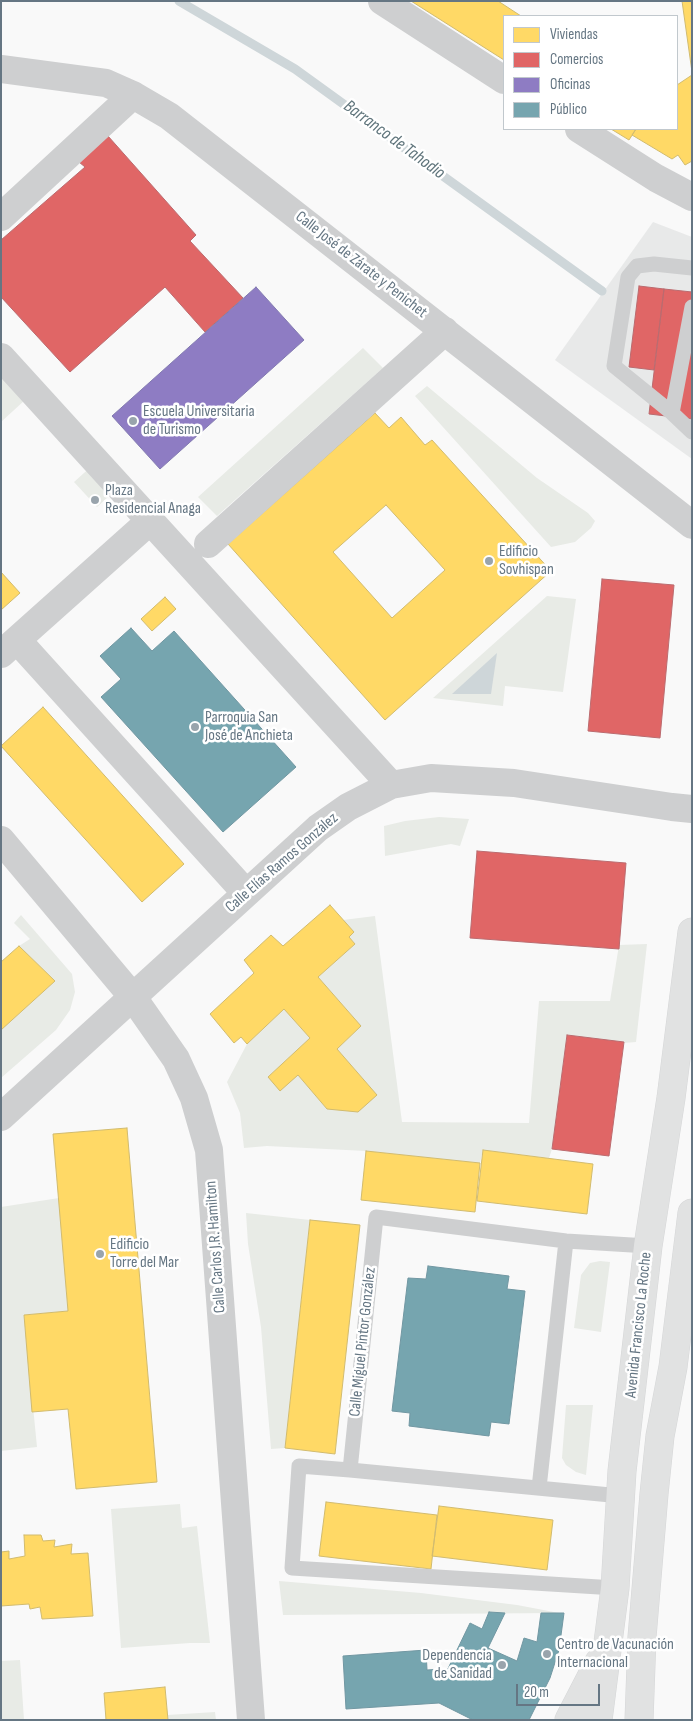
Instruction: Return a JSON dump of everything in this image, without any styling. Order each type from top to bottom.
[{"type":"main road","name":"Avenida Francisco La Roche","points":[[598,1720],[615,1588],[620,1496],[648,1246],[672,1098],[692,932]]},
{"type":"main road","points":[[638,1720],[642,1637],[660,1436],[673,1367],[692,1213]]},
{"type":"main road","points":[[648,1246],[660,1258],[664,1267],[652,1383],[660,1436]]},
{"type":"main road","points":[[569,1720],[607,1648]]},
{"type":"street","points":[[382,1],[503,79]]},
{"type":"street","name":"Calle José de Zárate y Penichet","points":[[1,69],[106,83],[133,95],[170,116],[692,525]]},
{"type":"street","points":[[1,217],[133,95]]},
{"type":"street","points":[[581,130],[656,178],[692,196]]},
{"type":"street","points":[[208,544],[445,331]]},
{"type":"street","points":[[1,357],[391,785]]},
{"type":"street","points":[[150,521],[9,647],[246,893]]},
{"type":"street","name":"Calle Elías Ramos González","points":[[1,1117],[318,828],[348,807],[391,785],[431,778],[514,783],[692,809]]},
{"type":"street","name":"Calle Carlos J.R. Hamilton","points":[[1,840],[132,996],[176,1059],[194,1098],[209,1150],[251,1720]]},
{"type":"lane","points":[[692,268],[654,264],[637,266],[628,277],[614,366],[672,413],[692,432]]},
{"type":"lane","points":[[672,413],[692,306]]},
{"type":"lane","name":"Calle Miguel Pintor González","points":[[350,1470],[376,1217],[566,1241],[648,1246]]},
{"type":"lane","points":[[539,1488],[566,1241]]},
{"type":"lane","points":[[615,1588],[292,1568],[298,1466],[620,1496]]},
{"type":"shaded area","points":[[653,222],[692,237],[692,459],[555,360]]},
{"type":"shaded area","points":[[363,348],[383,368],[217,516],[198,497]]},
{"type":"shaded area","points":[[1,374],[25,400],[1,422]]},
{"type":"shaded area","points":[[427,386],[537,478],[588,513],[595,521],[591,528],[575,542],[551,547],[415,396]]},
{"type":"shaded area","points":[[94,464],[117,489],[97,507],[74,482]]},
{"type":"shaded area","points":[[547,596],[576,599],[563,692],[505,686],[503,706],[433,698]]},
{"type":"shaded area","points":[[497,653],[491,694],[452,694]]},
{"type":"shaded area","points":[[439,817],[469,819],[460,846],[451,844],[385,856],[384,826],[405,821]]},
{"type":"shaded area","points":[[21,915],[72,974],[75,992],[70,1010],[56,1030],[1,1078],[1,1030],[55,981],[19,946],[30,939],[14,923]]},
{"type":"shaded area","points":[[375,916],[402,1122],[529,1123],[539,1001],[610,1001],[619,945],[647,944],[636,1042],[623,1043],[567,1035],[552,1149],[549,1158],[483,1150],[480,1163],[366,1151],[267,1146],[244,1148],[240,1113],[227,1082],[247,1044],[284,1009],[310,1038],[268,1077],[298,1075],[327,1109],[376,1094],[337,1049],[361,1026],[318,977],[355,944],[349,937],[354,932],[343,920]]},
{"type":"shaded area","points":[[59,1198],[68,1311],[24,1315],[37,1447],[1,1451],[1,1207]]},
{"type":"shaded area","points":[[246,1213],[310,1220],[285,1448],[271,1449],[261,1327],[248,1244]]},
{"type":"shaded area","points":[[610,1262],[601,1332],[574,1328],[581,1275],[590,1263]]},
{"type":"shaded area","points":[[566,1405],[593,1405],[586,1475],[576,1472],[566,1465],[562,1458]]},
{"type":"shaded area","points":[[180,1504],[182,1528],[197,1526],[210,1643],[121,1648],[111,1509]]},
{"type":"shaded area","points":[[279,1581],[421,1593],[517,1605],[559,1613],[283,1615]]},
{"type":"shaded area","points":[[20,1660],[24,1720],[1,1720],[1,1661]]},
{"type":"shaded area","points":[[215,1712],[216,1720],[168,1720],[167,1715]]},
{"type":"building: Viviendas","points":[[411,1],[498,1],[519,15],[503,15],[503,59]]},
{"type":"building: Viviendas","points":[[682,1],[692,1],[692,72]]},
{"type":"building: Viviendas","points":[[692,75],[692,161],[685,165],[678,155],[672,159],[632,135],[635,130],[678,130],[678,84]]},
{"type":"building: Viviendas","points":[[613,130],[635,130],[629,140]]},
{"type":"building: Viviendas","name":"Edificio Sovhispan","points":[[375,413],[389,428],[401,417],[425,445],[432,440],[551,571],[385,720],[228,544]],"holes":[[[386,505],[445,570],[392,618],[333,552]]]},
{"type":"building: Viviendas","points":[[1,572],[20,593],[1,610]]},
{"type":"building: Viviendas","points":[[165,597],[176,609],[152,631],[141,619]]},
{"type":"building: Viviendas","points":[[43,707],[184,864],[142,902],[1,746]]},
{"type":"building: Viviendas","points":[[330,905],[354,932],[349,937],[355,944],[318,977],[361,1026],[337,1049],[377,1095],[358,1112],[327,1109],[298,1075],[280,1091],[268,1077],[310,1038],[284,1009],[247,1044],[241,1037],[234,1043],[210,1014],[254,973],[244,960],[271,935],[283,946]]},
{"type":"building: Viviendas","points":[[19,946],[55,981],[1,1030],[1,962]]},
{"type":"building: Viviendas","name":"Edificio Torre del Mar","points":[[127,1128],[157,1482],[76,1489],[68,1409],[32,1412],[24,1315],[68,1311],[53,1134]]},
{"type":"building: Viviendas","points":[[483,1150],[593,1164],[587,1214],[477,1201]]},
{"type":"building: Viviendas","points":[[366,1151],[480,1163],[475,1212],[361,1200]]},
{"type":"building: Viviendas","points":[[310,1220],[360,1225],[335,1454],[285,1448]]},
{"type":"building: Viviendas","points":[[326,1502],[437,1515],[431,1569],[319,1556]]},
{"type":"building: Viviendas","points":[[439,1506],[553,1520],[547,1570],[432,1556]]},
{"type":"building: Viviendas","points":[[24,1535],[41,1535],[43,1541],[55,1540],[54,1547],[72,1544],[71,1554],[88,1553],[93,1616],[42,1619],[40,1607],[30,1609],[29,1604],[1,1606],[1,1552],[9,1551],[9,1559],[25,1556]]},
{"type":"building: Viviendas","points":[[165,1687],[168,1720],[106,1720],[104,1693]]},
{"type":"building: Comercios","points":[[108,136],[196,235],[190,241],[243,298],[205,332],[165,287],[70,372],[1,297],[1,240],[85,167],[79,162]]},
{"type":"building: Comercios","points":[[639,286],[664,289],[654,370],[629,367]]},
{"type":"building: Comercios","points":[[664,289],[692,292],[692,419],[649,414]]},
{"type":"building: Comercios","points":[[602,579],[674,585],[660,738],[588,731]]},
{"type":"building: Comercios","points":[[477,851],[626,863],[619,949],[470,938]]},
{"type":"building: Comercios","points":[[567,1035],[624,1042],[609,1156],[552,1149]]},
{"type":"building: Oficinas","points":[[256,287],[304,340],[160,469],[112,416]]},
{"type":"building: Público","name":"Parroquia San José de Anchieta","points":[[131,628],[152,651],[174,631],[296,767],[223,832],[101,697],[121,679],[100,656]]},
{"type":"building: Público","points":[[428,1266],[509,1276],[507,1289],[525,1291],[509,1424],[491,1422],[489,1436],[409,1426],[410,1413],[392,1411],[408,1278],[426,1279]]},
{"type":"building: Público","name":"Dependencia de Sanidad","points":[[489,1612],[505,1613],[488,1648],[517,1661],[524,1638],[537,1642],[541,1613],[564,1613],[559,1650],[550,1678],[529,1720],[473,1720],[439,1703],[346,1709],[343,1656],[426,1650],[427,1670],[442,1669],[442,1681],[470,1623],[482,1629]]},
{"type":"waterway","name":"Barranco de Tahodio","points":[[179,1],[295,69],[602,291]]},
{"type":"place","name":"Escuela Universitaria de Turismo","points":[[133,421]]},
{"type":"place","name":"Plaza Residencial Anaga","points":[[95,500]]},
{"type":"place","name":"Edificio Sovhispan","points":[[489,561]]},
{"type":"place","name":"Parroquia San José de Anchieta","points":[[195,727]]},
{"type":"place","name":"Edificio Torre del Mar","points":[[100,1254]]},
{"type":"place","name":"Centro de Vacunación Internacional","points":[[547,1654]]},
{"type":"place","name":"Dependencia de Sanidad","points":[[502,1665]]}]
